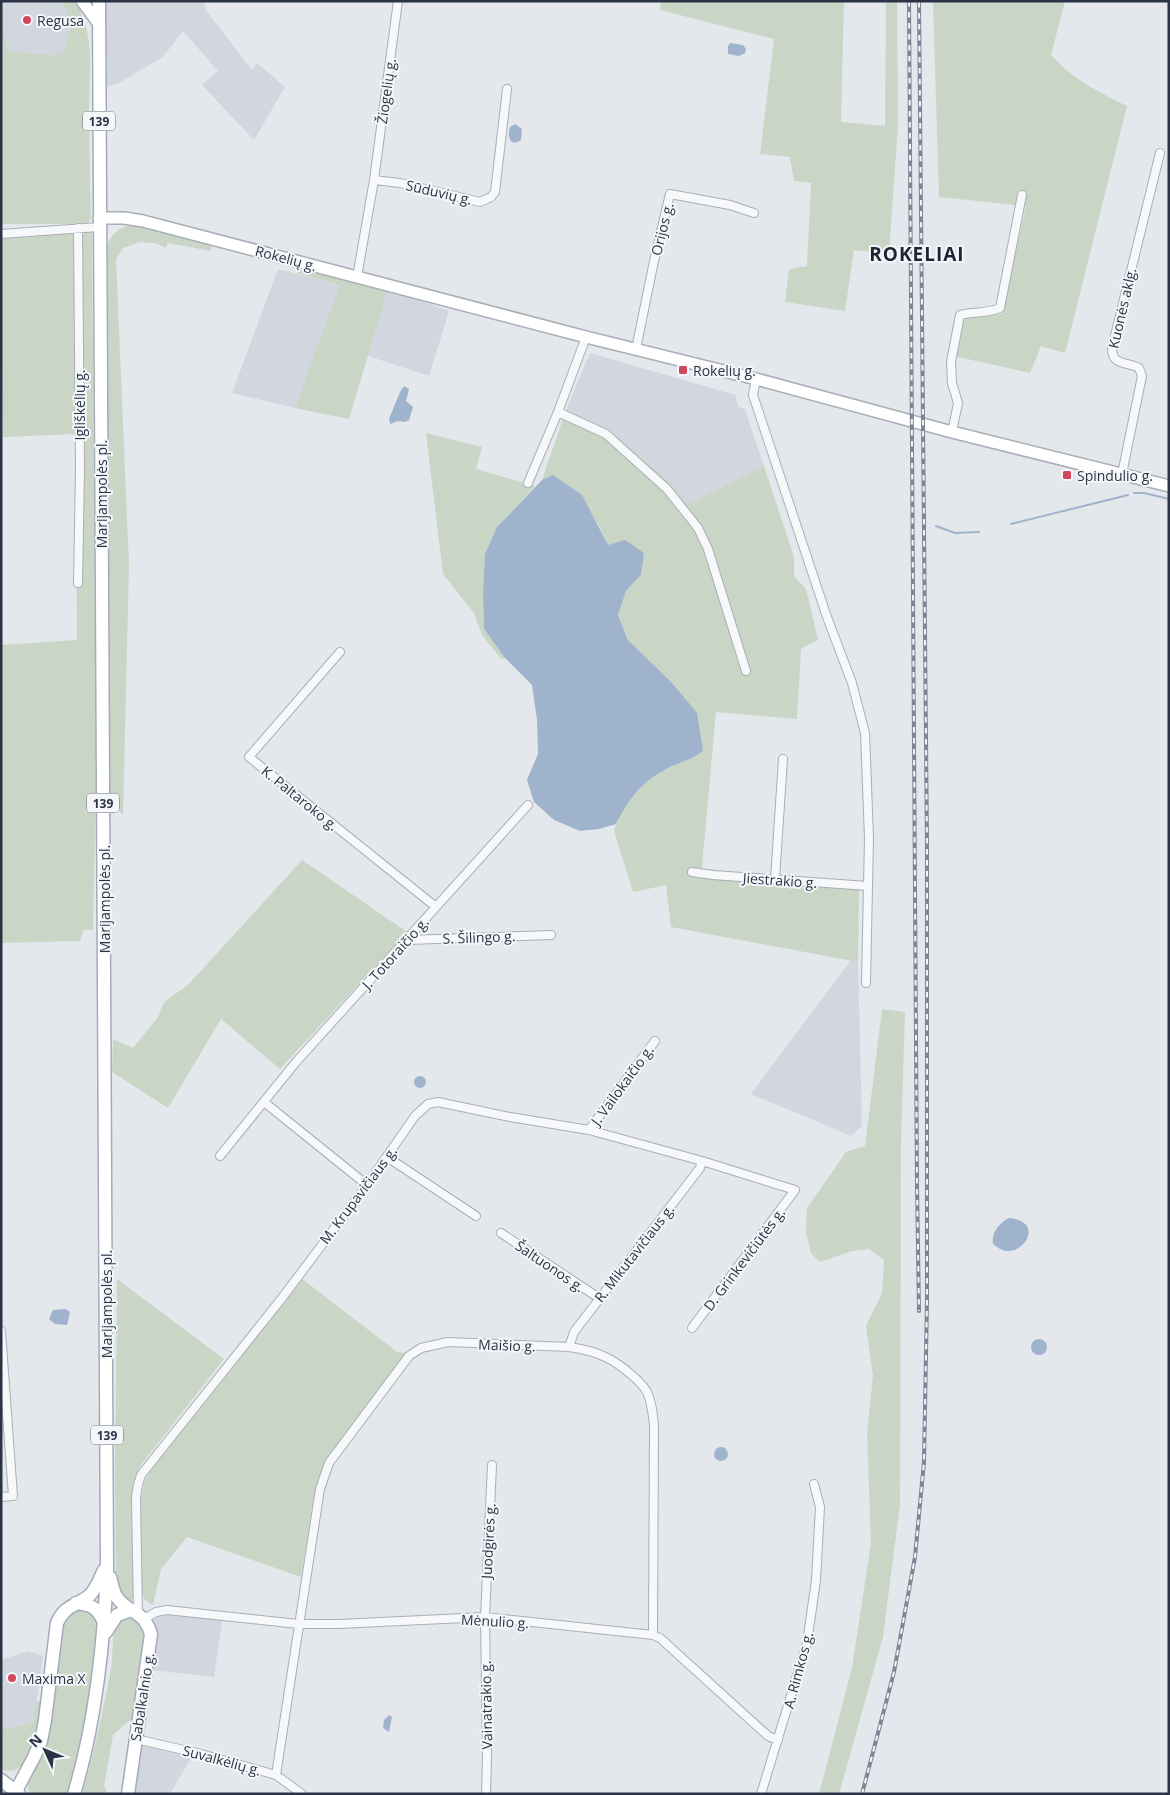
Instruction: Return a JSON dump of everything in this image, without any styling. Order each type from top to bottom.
[{"type":"main road","points":[[82,1],[98,24]]},
{"type":"main road","name":"Marijampolės pl.","points":[[74,1794],[95,1698],[104,1630],[107,1563],[99,1]]},
{"type":"main road","name":"Rokelių g.","points":[[99,222],[124,218],[143,221],[636,350],[756,379],[952,432],[1169,486]]},
{"type":"main road","points":[[1,1780],[16,1793],[34,1758],[41,1741],[45,1720],[57,1622],[66,1609],[89,1596],[96,1588],[107,1563]]},
{"type":"main road","points":[[107,1563],[117,1597],[138,1614]]},
{"type":"main road","points":[[76,1603],[90,1604],[95,1608],[104,1630],[117,1615],[138,1614]]},
{"type":"main road","name":"Sabalkalnio g.","points":[[128,1794],[151,1634],[138,1614]]},
{"type":"street","name":"Žiogelių g.","points":[[374,180],[398,1]]},
{"type":"street","name":"Sūduvių g.","points":[[374,180],[400,183],[480,202],[491,197],[495,192],[507,89]]},
{"type":"street","name":"Kuonės aklg.","points":[[1122,474],[1142,376],[1139,368],[1116,361],[1112,356],[1112,348],[1160,153]]},
{"type":"street","points":[[357,277],[374,180]]},
{"type":"street","name":"Orijos g.","points":[[636,350],[670,194],[730,205],[754,213]]},
{"type":"street","points":[[952,432],[958,403],[952,383],[951,362],[960,315],[968,312],[989,312],[1000,308],[1022,195]]},
{"type":"street","points":[[1,234],[78,228],[99,222]]},
{"type":"street","name":"Igliškėlių g.","points":[[78,228],[80,469],[78,583]]},
{"type":"street","points":[[528,483],[558,412],[586,337]]},
{"type":"street","points":[[756,379],[753,394],[827,617],[852,682],[865,734],[869,838],[866,983]]},
{"type":"street","points":[[558,412],[606,434],[667,488],[698,528],[708,549],[746,671]]},
{"type":"street","name":"K. Paltaroko g.","points":[[340,652],[250,757],[436,907]]},
{"type":"street","points":[[775,879],[783,759]]},
{"type":"street","name":"J. Totoraičio g.","points":[[220,1156],[296,1062],[528,805]]},
{"type":"street","name":"Jiestrakio g.","points":[[692,872],[713,876],[868,886]]},
{"type":"street","name":"S. Šilingo g.","points":[[407,940],[551,935]]},
{"type":"street","name":"J. Vailokaičio g.","points":[[590,1130],[655,1041]]},
{"type":"street","points":[[264,1102],[366,1185]]},
{"type":"street","name":"M. Krupavičiaus g.","points":[[138,1614],[136,1497],[141,1476],[148,1464],[282,1298],[387,1157],[415,1116],[428,1104],[438,1102],[510,1117],[590,1130],[702,1161],[795,1190]]},
{"type":"street","points":[[387,1157],[476,1216]]},
{"type":"street","name":"R. Mikutavičiaus g.","points":[[569,1347],[574,1332],[700,1168],[702,1161]]},
{"type":"street","name":"D. Grinkevičiūtės g.","points":[[692,1328],[795,1190]]},
{"type":"street","name":"Šaltuonos g.","points":[[501,1233],[599,1298]]},
{"type":"street","points":[[1,1331],[13,1496],[1,1497]]},
{"type":"street","name":"Maišio g.","points":[[276,1774],[298,1624],[320,1489],[324,1475],[330,1464],[409,1356],[421,1348],[448,1342],[587,1349],[603,1354],[622,1366],[646,1390],[652,1408],[654,1426],[653,1635]]},
{"type":"street","name":"Juodgirės g.","points":[[485,1617],[492,1465]]},
{"type":"street","name":"A. Rimkos g.","points":[[761,1794],[807,1643],[816,1580],[820,1507],[814,1484]]},
{"type":"street","name":"Mėnulio g.","points":[[138,1614],[167,1610],[298,1624],[339,1624],[485,1617],[653,1635]]},
{"type":"street","name":"Vainatrakio g.","points":[[485,1617],[486,1794]]},
{"type":"street","points":[[653,1635],[660,1638],[768,1736],[778,1740]]},
{"type":"street","name":"Suvalkėlių g.","points":[[136,1739],[276,1774],[302,1794]]},
{"type":"shaded area","points":[[2,1],[60,1],[67,12],[67,22],[70,24],[70,37],[67,37],[65,51],[54,55],[10,51],[4,47],[2,38]]},
{"type":"shaded area","points":[[106,1],[205,1],[205,9],[252,70],[257,63],[285,87],[254,140],[202,85],[218,71],[183,31],[163,57],[119,83],[106,87]]},
{"type":"shaded area","points":[[278,269],[341,285],[295,408],[232,393]]},
{"type":"shaded area","points":[[388,289],[449,311],[429,376],[368,356]]},
{"type":"shaded area","points":[[590,353],[735,395],[738,406],[745,410],[764,466],[688,506],[666,479],[609,430],[566,410]]},
{"type":"shaded area","points":[[851,960],[858,962],[862,1126],[851,1136],[751,1094]]},
{"type":"shaded area","points":[[162,1614],[222,1620],[214,1677],[151,1670],[151,1625]]},
{"type":"shaded area","points":[[28,1651],[43,1656],[34,1721],[8,1729],[1,1724],[1,1660]]},
{"type":"shaded area","points":[[142,1737],[196,1749],[170,1794],[132,1794]]},
{"type":"green space","points":[[1,1],[4,13],[5,40],[10,51],[54,55],[65,51],[67,37],[70,37],[70,24],[67,23],[67,12],[60,1],[75,1],[82,14],[89,40],[90,53],[91,219],[88,222],[82,224],[1,224],[1,105],[3,105],[1,95]]},
{"type":"green space","points":[[661,1],[844,1],[841,122],[885,126],[886,1],[897,1],[898,125],[889,254],[854,250],[845,311],[785,302],[789,269],[807,266],[811,183],[794,181],[790,157],[760,154],[774,39],[660,10]]},
{"type":"green space","points":[[933,1],[1065,1],[1051,55],[1077,78],[1127,106],[1065,353],[1041,346],[1030,373],[954,356],[962,317],[1002,314],[1026,206],[939,197]]},
{"type":"green space","points":[[134,224],[211,245],[211,251],[168,243],[166,248],[155,243],[140,242],[123,248],[116,259],[129,564],[123,815],[109,800],[107,245],[118,231]]},
{"type":"green space","points":[[84,231],[92,234],[96,779],[93,930],[83,930],[80,941],[1,943],[1,645],[77,640],[76,498],[84,497],[81,236]]},
{"type":"green space","points":[[72,232],[75,236],[75,434],[3,437],[1,238]]},
{"type":"green space","points":[[305,269],[388,289],[349,419],[295,408],[340,285],[296,273]]},
{"type":"green space","points":[[566,410],[609,430],[666,479],[688,505],[764,466],[794,557],[794,576],[806,589],[818,640],[801,649],[797,719],[716,712],[701,878],[859,889],[858,962],[671,927],[666,885],[633,892],[614,831],[622,811],[634,794],[649,779],[703,751],[700,739],[643,656],[628,640],[618,614],[626,591],[641,575],[608,545],[598,524],[542,480]]},
{"type":"green space","points":[[426,433],[482,447],[476,469],[535,486],[497,527],[485,554],[484,629],[505,658],[501,659],[482,635],[474,613],[443,574]]},
{"type":"green space","points":[[302,860],[407,932],[280,1069],[221,1019],[168,1108],[112,1072],[113,1039],[133,1048],[158,1017],[164,1002],[188,985]]},
{"type":"green space","points":[[882,1009],[905,1012],[901,1143],[900,1504],[883,1637],[839,1794],[819,1794],[852,1668],[871,1543],[867,1432],[873,1376],[866,1326],[882,1293],[884,1260],[869,1249],[852,1251],[820,1262],[811,1253],[806,1232],[807,1208],[846,1152],[865,1146]]},
{"type":"green space","points":[[301,1278],[397,1352],[406,1353],[323,1467],[316,1485],[301,1577],[187,1537],[161,1569],[153,1605],[146,1601],[142,1594],[141,1498],[145,1481],[151,1469],[234,1367]]},
{"type":"green space","points":[[117,1279],[224,1359],[140,1466],[134,1482],[131,1501],[134,1597],[130,1603],[127,1603],[116,1584]]},
{"type":"green space","points":[[78,1609],[96,1614],[97,1632],[86,1713],[68,1794],[31,1794],[28,1789],[28,1783],[62,1628],[67,1616]]},
{"type":"green space","points":[[130,1617],[140,1623],[146,1635],[134,1715],[132,1719],[113,1735],[104,1786],[108,1794],[82,1794],[108,1685],[116,1626],[118,1620]]},
{"type":"green space","points":[[39,1701],[41,1704],[36,1736],[27,1759],[20,1767],[12,1771],[1,1769],[1,1724],[8,1729],[34,1721],[36,1702]]},
{"type":"water","points":[[730,43],[743,45],[746,49],[745,53],[739,56],[728,54]]},
{"type":"water","points":[[515,124],[522,129],[521,140],[514,143],[510,140],[509,134],[510,127]]},
{"type":"water","points":[[404,386],[409,389],[406,401],[413,407],[409,420],[390,424],[389,419]]},
{"type":"water","points":[[553,475],[582,495],[608,545],[625,540],[644,553],[641,575],[626,591],[618,615],[628,640],[672,683],[697,713],[703,751],[695,757],[668,768],[650,779],[637,791],[616,824],[599,829],[580,831],[554,820],[534,802],[527,780],[538,754],[537,720],[532,685],[505,658],[484,629],[485,554],[497,527],[542,480]]},
{"type":"water","points":[[422,1076],[425,1077],[425,1087],[418,1088],[415,1087],[414,1080],[415,1077]]},
{"type":"water","points":[[1009,1218],[1020,1220],[1026,1225],[1028,1236],[1020,1247],[1007,1251],[1001,1250],[993,1244],[993,1236],[996,1229]]},
{"type":"water","points":[[66,1309],[70,1312],[67,1325],[55,1324],[49,1319],[53,1310]]},
{"type":"water","points":[[1039,1339],[1047,1347],[1039,1355],[1031,1347]]},
{"type":"water","points":[[721,1447],[726,1449],[728,1454],[726,1459],[721,1461],[716,1459],[714,1454],[716,1449]]},
{"type":"water","points":[[389,1715],[392,1717],[389,1732],[383,1728],[384,1720]]},
{"type":"waterway","points":[[1134,493],[1144,493],[1169,499]]},
{"type":"waterway","points":[[1011,524],[1128,495]]},
{"type":"waterway","points":[[936,526],[955,533],[979,532]]},
{"type":"railway","points":[[909,1],[919,1311]]},
{"type":"railway","points":[[862,1794],[894,1672],[915,1557],[924,1462],[927,1301],[927,845],[919,1]]},
{"type":"place","name":"Regusa","points":[[27,20]]},
{"type":"place","name":"Rokelių g.","points":[[683,370]]},
{"type":"place","name":"Spindulio g.","points":[[1067,475]]},
{"type":"place","name":"Maxima X","points":[[12,1678]]},
{"type":"district","name":"ROKELIAI","points":[[917,254]]}]
